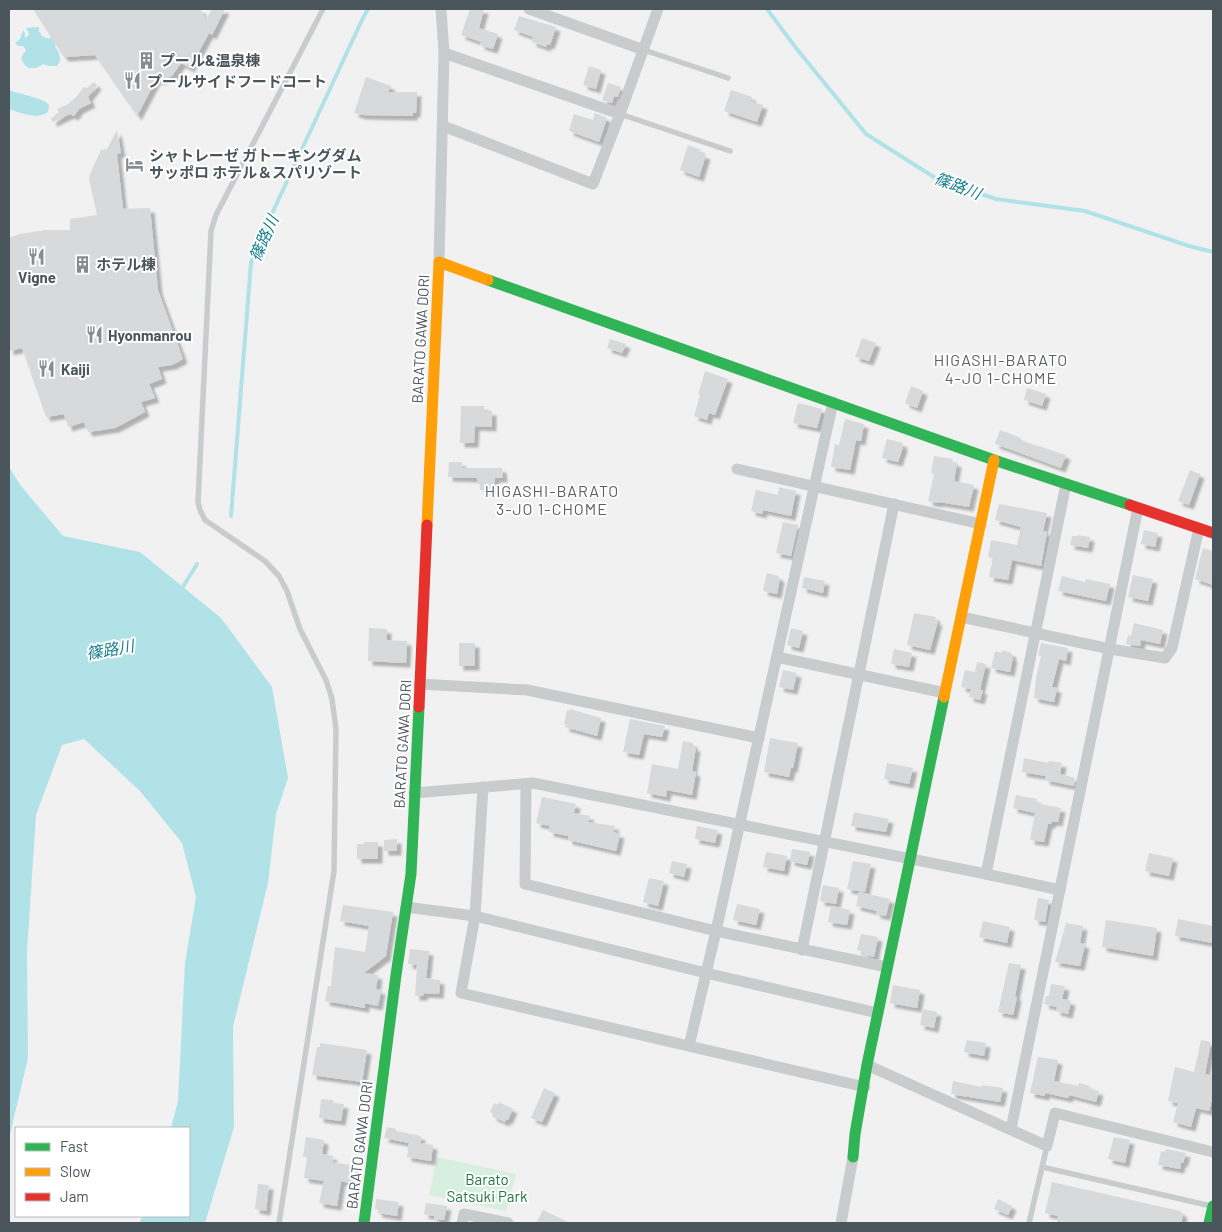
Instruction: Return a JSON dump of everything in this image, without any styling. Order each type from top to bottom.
[{"type":"street","points":[[441,9],[444,53],[439,262],[994,460],[1213,533]]},
{"type":"street","points":[[529,9],[644,50]]},
{"type":"street","points":[[442,126],[593,184],[658,9]]},
{"type":"street","points":[[444,53],[620,114]]},
{"type":"street","name":"BARATO GAWA DORI","points":[[364,1223],[411,874],[439,262]]},
{"type":"street","points":[[689,1046],[760,738],[833,402]]},
{"type":"street","points":[[840,1223],[853,1157],[853,1143],[865,1087],[867,1065],[994,460]]},
{"type":"street","points":[[737,469],[980,524]]},
{"type":"street","points":[[986,874],[1066,484]]},
{"type":"street","points":[[802,950],[894,504]]},
{"type":"street","points":[[1011,1129],[1138,508]]},
{"type":"street","points":[[961,617],[1110,649],[1165,658],[1172,648],[1199,528]]},
{"type":"street","points":[[777,657],[945,694]]},
{"type":"street","points":[[420,684],[527,690],[760,738]]},
{"type":"street","points":[[414,793],[533,783],[1060,890]]},
{"type":"street","points":[[526,784],[525,884],[716,931],[887,967]]},
{"type":"street","points":[[483,787],[475,916],[461,993],[865,1087]]},
{"type":"street","points":[[406,907],[475,916],[878,1013]]},
{"type":"street","points":[[867,1065],[1047,1146],[1055,1113],[1213,1152]]},
{"type":"street","points":[[1209,1223],[1213,1206]]},
{"type":"street","points":[[462,1223],[464,1214],[508,1223]]},
{"type":"lane","points":[[278,1223],[334,871],[336,729],[332,699],[326,680],[300,628],[287,591],[279,576],[266,561],[205,520],[198,502],[211,231],[216,215],[322,9]]},
{"type":"lane","points":[[644,50],[728,78]]},
{"type":"lane","points":[[620,114],[730,151]]},
{"type":"lane","points":[[1028,1223],[1047,1146]]},
{"type":"lane","points":[[1042,1167],[1213,1206]]},
{"type":"green space","name":"Barato Satsuki Park","points":[[437,1157],[516,1174],[506,1211],[429,1195]]},
{"type":"water","points":[[39,27],[42,36],[49,39],[52,37],[56,43],[55,46],[60,58],[57,66],[43,64],[36,68],[30,68],[25,65],[21,58],[26,50],[23,46],[18,46],[15,43],[20,39],[23,30],[26,38],[29,34],[26,28]]},
{"type":"water","points":[[9,90],[37,98],[46,103],[49,105],[48,112],[34,116],[9,109]]},
{"type":"water","points":[[9,467],[21,486],[63,536],[140,552],[221,618],[272,687],[288,778],[276,814],[268,883],[233,1027],[234,1127],[205,1223],[139,1223],[142,1217],[190,1217],[190,1127],[171,1127],[178,1101],[185,963],[196,897],[182,843],[140,791],[84,739],[62,745],[36,815],[27,952],[28,1058],[9,1139]]},
{"type":"building","name":"プール&温泉棟","points":[[33,9],[200,9],[206,19],[212,9],[225,9],[212,35],[209,33],[190,68],[181,63],[172,76],[156,80],[137,116],[95,55],[64,57]]},
{"type":"building","points":[[470,9],[484,9],[479,28],[498,34],[493,49],[480,45],[481,42],[461,35]]},
{"type":"building","points":[[519,16],[556,27],[550,45],[547,44],[546,47],[532,42],[533,37],[514,30]]},
{"type":"building","points":[[589,66],[601,70],[596,89],[583,85]]},
{"type":"building","points":[[366,77],[391,86],[388,92],[417,92],[416,113],[413,113],[413,116],[363,115],[354,113]]},
{"type":"building","points":[[94,82],[97,85],[88,97],[91,103],[79,109],[74,116],[70,114],[53,122],[51,119],[59,112],[57,109],[68,104],[84,87],[87,88]]},
{"type":"building","points":[[608,83],[621,87],[618,97],[614,96],[612,103],[602,100]]},
{"type":"building","points":[[731,90],[752,97],[750,101],[763,105],[757,122],[724,111]]},
{"type":"building","points":[[595,113],[607,118],[599,142],[569,131],[574,114],[593,120]]},
{"type":"building","name":"ホテル棟","points":[[117,130],[121,153],[117,154],[123,209],[150,208],[158,290],[183,359],[172,365],[158,367],[162,379],[149,384],[155,398],[141,402],[145,412],[115,428],[88,432],[84,422],[68,427],[64,414],[46,417],[22,348],[9,351],[9,238],[20,234],[45,230],[70,230],[70,219],[97,215],[89,179],[90,174],[101,150],[107,149]]},
{"type":"building","points":[[688,145],[701,150],[699,153],[706,155],[699,177],[680,170]]},
{"type":"building","points":[[862,338],[876,343],[869,361],[855,357]]},
{"type":"building","points":[[610,339],[626,344],[622,353],[607,348]]},
{"type":"building","points":[[705,371],[728,379],[715,415],[709,413],[707,420],[694,416]]},
{"type":"building","points":[[911,386],[923,391],[917,408],[905,403]]},
{"type":"building","points":[[1027,388],[1046,394],[1042,406],[1024,400]]},
{"type":"building","points":[[798,403],[822,409],[817,428],[793,423]]},
{"type":"building","points":[[461,406],[484,406],[484,411],[492,411],[492,427],[475,426],[474,443],[460,443]]},
{"type":"building","points":[[845,419],[864,424],[861,441],[856,440],[850,470],[831,467],[835,444],[839,445]]},
{"type":"building","points":[[1000,430],[1021,438],[1020,440],[1066,455],[1061,468],[995,444]]},
{"type":"building","points":[[887,439],[903,443],[898,462],[882,458]]},
{"type":"building","points":[[934,456],[953,459],[952,462],[957,463],[954,481],[974,485],[969,507],[928,501],[934,474],[931,473]]},
{"type":"building","points":[[449,462],[462,462],[461,468],[502,468],[503,478],[495,478],[495,490],[480,490],[477,478],[448,477]]},
{"type":"building","points":[[1190,470],[1200,474],[1189,505],[1178,501]]},
{"type":"building","points":[[779,487],[796,491],[791,516],[763,510],[762,514],[751,511],[756,490],[778,495]]},
{"type":"building","points":[[999,504],[1047,513],[1043,531],[1047,532],[1041,566],[1012,560],[1008,580],[989,577],[993,558],[988,557],[991,540],[1017,545],[1021,527],[995,520]]},
{"type":"building","points":[[783,522],[798,525],[791,556],[776,553]]},
{"type":"building","points":[[1144,530],[1158,533],[1155,547],[1141,544]]},
{"type":"building","points":[[1072,536],[1090,537],[1088,548],[1070,545]]},
{"type":"building","points":[[1203,548],[1213,551],[1213,585],[1195,579]]},
{"type":"building","points":[[767,573],[779,576],[778,578],[780,578],[777,594],[763,591]]},
{"type":"building","points":[[1133,575],[1153,579],[1148,601],[1128,597]]},
{"type":"building","points":[[1062,576],[1085,582],[1086,579],[1110,584],[1106,601],[1058,591]]},
{"type":"building","points":[[804,577],[825,581],[823,593],[802,588]]},
{"type":"building","points":[[914,613],[936,617],[935,621],[938,621],[930,650],[907,645]]},
{"type":"building","points":[[1134,623],[1163,630],[1160,644],[1141,640],[1140,646],[1126,644],[1128,635],[1131,636]]},
{"type":"building","points":[[369,628],[387,629],[387,640],[407,641],[406,663],[368,661]]},
{"type":"building","points":[[791,628],[803,631],[799,648],[787,645]]},
{"type":"building","points":[[459,643],[475,643],[475,666],[459,666]]},
{"type":"building","points":[[1041,643],[1068,648],[1066,661],[1059,659],[1052,687],[1057,688],[1054,702],[1034,698],[1041,656],[1038,655]]},
{"type":"building","points":[[894,649],[912,653],[909,667],[891,664]]},
{"type":"building","points":[[1002,650],[1012,653],[1010,672],[991,668],[995,651],[1001,653]]},
{"type":"building","points":[[977,662],[986,664],[980,690],[983,690],[980,700],[969,697],[971,689],[961,687],[965,670],[975,672]]},
{"type":"building","points":[[783,670],[797,673],[793,690],[779,687]]},
{"type":"building","points":[[570,709],[601,718],[597,736],[565,727],[567,710],[569,711]]},
{"type":"building","points":[[630,719],[665,726],[662,737],[644,734],[639,755],[623,752]]},
{"type":"building","points":[[770,738],[798,743],[793,768],[791,768],[789,777],[764,772]]},
{"type":"building","points":[[683,741],[693,743],[693,747],[696,747],[692,771],[696,772],[692,795],[667,790],[666,797],[647,793],[652,764],[678,769]]},
{"type":"building","points":[[1024,758],[1048,763],[1049,761],[1062,763],[1060,774],[1075,778],[1074,786],[1045,780],[1046,776],[1022,772]]},
{"type":"building","points":[[887,763],[913,768],[909,784],[884,779]]},
{"type":"building","points":[[1016,795],[1037,799],[1036,803],[1061,808],[1058,822],[1052,821],[1051,824],[1048,824],[1044,842],[1030,840],[1035,813],[1013,808]]},
{"type":"building","points":[[542,797],[576,804],[574,813],[590,816],[588,822],[615,826],[613,832],[620,834],[616,851],[568,840],[568,836],[549,832],[550,826],[536,823]]},
{"type":"building","points":[[854,812],[889,819],[886,832],[851,826]]},
{"type":"building","points":[[697,826],[718,830],[715,843],[695,839]]},
{"type":"building","points":[[397,839],[397,851],[384,851],[384,840]]},
{"type":"building","points":[[364,842],[378,842],[378,859],[357,859],[357,844],[364,844]]},
{"type":"building","points":[[792,849],[810,852],[807,865],[790,861]]},
{"type":"building","points":[[766,852],[787,856],[784,871],[763,867]]},
{"type":"building","points":[[1149,853],[1173,858],[1169,876],[1145,871]]},
{"type":"building","points":[[672,861],[687,864],[684,877],[669,873]]},
{"type":"building","points":[[853,861],[871,864],[865,892],[847,889]]},
{"type":"building","points":[[649,878],[664,881],[658,906],[643,902]]},
{"type":"building","points":[[823,885],[839,888],[836,904],[820,901]]},
{"type":"building","points":[[859,892],[890,899],[886,916],[876,914],[877,911],[856,906]]},
{"type":"building","points":[[1038,898],[1049,900],[1045,922],[1034,920]]},
{"type":"building","points":[[737,904],[760,909],[756,925],[733,920]]},
{"type":"building","points":[[343,905],[393,912],[386,956],[364,973],[378,975],[376,989],[381,990],[378,1006],[365,1003],[365,1008],[325,1001],[328,986],[331,986],[335,947],[365,952],[369,926],[340,921]]},
{"type":"building","points":[[831,906],[850,910],[847,925],[828,922]]},
{"type":"building","points":[[1178,919],[1213,926],[1213,943],[1175,936]]},
{"type":"building","points":[[1106,920],[1157,928],[1153,956],[1102,947]]},
{"type":"building","points":[[983,921],[1010,927],[1007,943],[979,937]]},
{"type":"building","points":[[1066,923],[1083,926],[1080,943],[1085,944],[1080,966],[1055,962]]},
{"type":"building","points":[[861,934],[878,937],[874,957],[857,950]]},
{"type":"building","points":[[410,949],[429,951],[426,978],[440,980],[439,994],[424,993],[423,996],[415,996],[417,965],[408,964]]},
{"type":"building","points":[[1009,963],[1021,965],[1013,1015],[998,1012]]},
{"type":"building","points":[[1051,984],[1065,986],[1062,999],[1071,1001],[1068,1014],[1056,1011],[1057,1007],[1044,1004],[1046,996],[1049,996]]},
{"type":"building","points":[[893,985],[920,990],[917,1008],[890,1003]]},
{"type":"building","points":[[923,1009],[937,1012],[934,1028],[920,1025]]},
{"type":"building","points":[[967,1040],[986,1043],[984,1056],[964,1052]]},
{"type":"building","points":[[1201,1040],[1211,1042],[1205,1074],[1213,1076],[1213,1094],[1209,1111],[1196,1108],[1191,1127],[1173,1122],[1178,1103],[1168,1101],[1175,1067],[1194,1072]]},
{"type":"building","points":[[320,1043],[367,1050],[362,1082],[312,1075],[317,1047],[320,1047]]},
{"type":"building","points":[[1038,1057],[1058,1060],[1054,1081],[1078,1086],[1079,1083],[1090,1086],[1089,1089],[1099,1091],[1096,1102],[1069,1095],[1068,1098],[1045,1093],[1045,1096],[1030,1093]]},
{"type":"building","points":[[953,1081],[982,1087],[982,1085],[1003,1088],[1000,1102],[951,1094]]},
{"type":"building","points":[[544,1088],[555,1093],[542,1122],[531,1118]]},
{"type":"building","points":[[321,1099],[333,1100],[333,1103],[344,1104],[341,1121],[319,1118]]},
{"type":"building","points":[[499,1102],[513,1109],[508,1120],[506,1119],[505,1122],[492,1116],[493,1114],[490,1112],[494,1103],[498,1105]]},
{"type":"building","points":[[387,1127],[396,1129],[396,1131],[421,1136],[420,1143],[433,1145],[431,1161],[407,1157],[409,1143],[384,1138]]},
{"type":"building","points":[[306,1137],[324,1140],[322,1154],[333,1156],[332,1162],[357,1166],[353,1184],[341,1181],[337,1206],[319,1203],[324,1181],[304,1178],[307,1157],[303,1156]]},
{"type":"building","points":[[1114,1137],[1130,1140],[1125,1163],[1108,1159]]},
{"type":"building","points":[[1166,1149],[1186,1153],[1183,1163],[1181,1162],[1180,1169],[1158,1165],[1161,1151],[1165,1152]]},
{"type":"building","points":[[1052,1182],[1180,1211],[1183,1214],[1181,1223],[1057,1223],[1058,1216],[1045,1213]]},
{"type":"building","points":[[258,1184],[269,1185],[266,1211],[255,1209]]},
{"type":"building","points":[[376,1199],[399,1202],[397,1216],[378,1213],[378,1210],[375,1209]]},
{"type":"building","points":[[998,1199],[1012,1206],[1008,1215],[994,1209]]},
{"type":"building","points":[[426,1203],[447,1206],[444,1220],[434,1219],[434,1216],[424,1214]]},
{"type":"building","points":[[543,1210],[570,1223],[536,1223]]},
{"type":"waterway","name":"篠路川","points":[[231,516],[251,263],[256,248],[368,9]]},
{"type":"waterway","name":"篠路川","points":[[767,9],[866,134],[937,179],[996,199],[1085,211],[1189,246],[1213,252]]},
{"type":"waterway","name":"篠路川","points":[[181,590],[197,564]]},
{"type":"traffic: fast","points":[[488,280],[994,460],[1130,505]]},
{"type":"traffic: fast","points":[[853,1157],[867,1065],[944,697]]},
{"type":"traffic: fast","points":[[364,1223],[411,874],[419,707]]},
{"type":"traffic: fast","points":[[1209,1223],[1213,1206]]},
{"type":"traffic: slow","points":[[427,525],[439,262],[488,280]]},
{"type":"traffic: slow","points":[[944,697],[994,460]]},
{"type":"traffic: jam","points":[[1130,505],[1213,533]]},
{"type":"traffic: jam","points":[[419,707],[427,525]]},
{"type":"place","name":"プール&温泉棟","points":[[146,60]]},
{"type":"place","name":"プールサイドフードコート","points":[[133,81]]},
{"type":"place","name":"シャトレーゼ ガトーキングダム サッポロ ホテル＆スパリゾート","points":[[135,164]]},
{"type":"place","name":"Vigne","points":[[37,256]]},
{"type":"place","name":"ホテル棟","points":[[82,264]]},
{"type":"place","name":"Hyonmanrou","points":[[94,335]]},
{"type":"place","name":"Kaiji","points":[[47,369]]},
{"type":"district","name":"HIGASHI-BARATO 4-JO 1-CHOME","points":[[1001,368]]},
{"type":"district","name":"HIGASHI-BARATO 3-JO 1-CHOME","points":[[552,499]]}]
